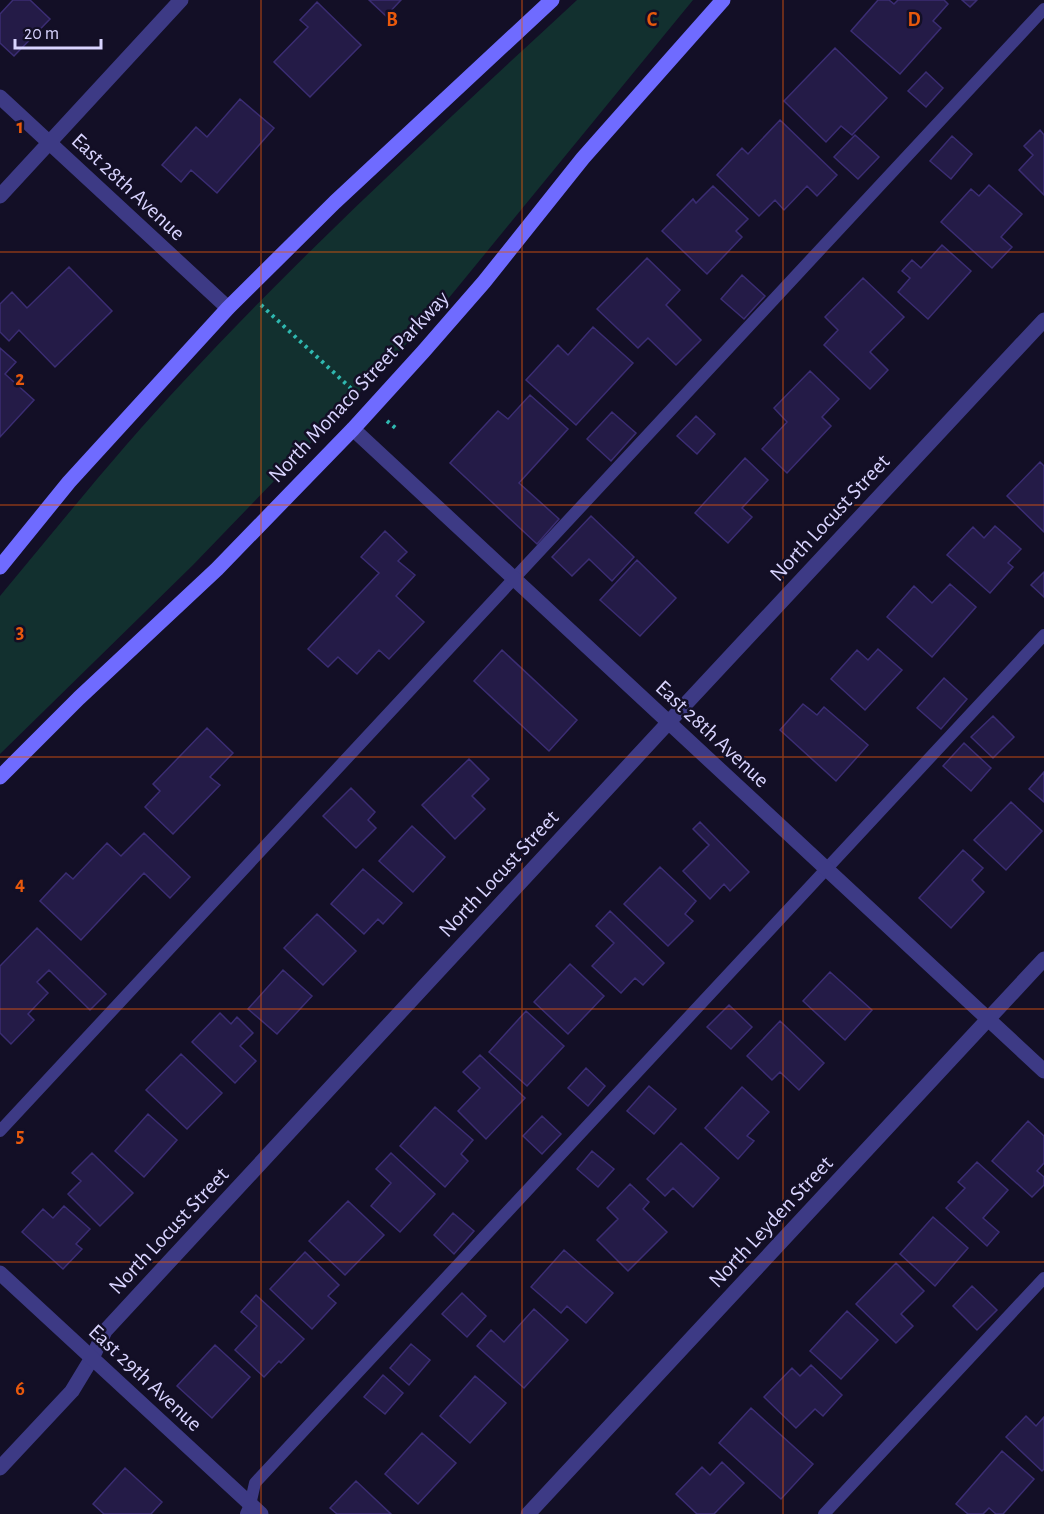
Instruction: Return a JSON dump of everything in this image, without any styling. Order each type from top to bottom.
[{"type":"main road","points":[[0,567],[69,482],[244,291],[335,202],[552,0]]},
{"type":"main road","name":"North Monaco Street Parkway","points":[[0,777],[217,569],[353,429],[477,291],[584,158],[723,0]]},
{"type":"street","points":[[0,196],[181,0]]},
{"type":"street","name":"East 28th Avenue","points":[[0,97],[228,308]]},
{"type":"street","name":"North Locust Street","points":[[0,1468],[72,1391],[105,1331],[1044,320]]},
{"type":"street","name":"East 28th Avenue","points":[[353,429],[1044,1071]]},
{"type":"street","name":"North Leyden Street","points":[[528,1514],[1044,959]]},
{"type":"street","name":"East 29th Avenue","points":[[0,1273],[252,1511]]},
{"type":"lane","points":[[0,1131],[1044,9]]},
{"type":"lane","points":[[252,1511],[255,1483],[1044,636]]},
{"type":"lane","points":[[824,1514],[1044,1278]]},
{"type":"path","points":[[244,291],[398,430]]},
{"type":"green space","points":[[577,0],[693,0],[439,310],[193,565],[0,754],[0,596],[136,434],[230,332],[376,187]]},
{"type":"building","points":[[13,0],[30,0],[50,19],[14,56],[0,43],[0,14]]},
{"type":"building","points":[[369,0],[401,0],[386,16]]},
{"type":"building","points":[[878,0],[889,0],[894,4],[898,0],[944,0],[948,4],[933,21],[941,28],[900,74],[851,31]]},
{"type":"building","points":[[962,0],[977,0],[970,7]]},
{"type":"building","points":[[317,2],[361,45],[310,97],[274,62],[308,27],[300,20]]},
{"type":"building","points":[[835,48],[887,98],[852,135],[841,126],[826,142],[784,101]]},
{"type":"building","points":[[926,72],[943,88],[926,107],[908,91]]},
{"type":"building","points":[[240,99],[274,128],[217,193],[191,170],[181,182],[162,165],[196,127],[207,137]]},
{"type":"building","points":[[780,120],[837,175],[817,196],[807,186],[784,210],[775,200],[759,216],[717,175],[742,148],[748,154]]},
{"type":"building","points":[[1040,130],[1044,135],[1044,195],[1019,170],[1033,155],[1024,146]]},
{"type":"building","points":[[855,135],[879,157],[858,179],[834,157]]},
{"type":"building","points":[[952,136],[972,154],[951,179],[930,161]]},
{"type":"building","points":[[989,185],[1022,214],[1001,237],[1012,247],[992,268],[941,222],[971,189],[979,196]]},
{"type":"building","points":[[713,186],[748,219],[736,231],[742,237],[707,274],[662,231],[693,199],[696,203]]},
{"type":"building","points":[[942,245],[971,271],[928,319],[898,292],[910,278],[902,271],[912,260],[921,268]]},
{"type":"building","points":[[647,258],[680,290],[666,305],[701,340],[676,365],[648,338],[638,348],[597,309]]},
{"type":"building","points":[[69,267],[112,311],[55,367],[19,330],[9,341],[0,332],[0,304],[12,292],[27,308]]},
{"type":"building","points":[[742,275],[765,296],[744,319],[721,299]]},
{"type":"building","points":[[863,278],[904,317],[870,352],[888,370],[870,389],[824,345],[838,330],[825,317]]},
{"type":"building","points":[[593,327],[633,363],[576,425],[526,380],[558,345],[568,355]]},
{"type":"building","points":[[0,348],[16,362],[5,374],[34,400],[0,437]]},
{"type":"building","points":[[810,371],[839,399],[822,417],[831,426],[787,473],[762,449],[787,422],[774,408]]},
{"type":"building","points":[[530,395],[568,429],[519,483],[559,519],[537,544],[450,463],[498,411],[508,419]]},
{"type":"building","points":[[612,412],[636,433],[611,461],[587,439]]},
{"type":"building","points":[[696,416],[715,434],[697,454],[677,436]]},
{"type":"building","points":[[745,458],[768,480],[742,508],[752,517],[728,543],[695,513]]},
{"type":"building","points":[[1040,462],[1044,466],[1044,532],[1007,496]]},
{"type":"building","points":[[591,516],[634,557],[612,581],[589,559],[572,576],[552,557]]},
{"type":"building","points":[[995,526],[1021,549],[1008,563],[1013,567],[990,593],[947,555],[973,527],[984,538]]},
{"type":"building","points":[[385,531],[407,552],[398,561],[415,575],[396,596],[424,622],[389,659],[379,650],[357,674],[338,657],[328,667],[308,649],[379,573],[361,557]]},
{"type":"building","points":[[637,560],[676,598],[640,636],[600,600]]},
{"type":"building","points":[[1044,572],[1044,597],[1031,585]]},
{"type":"building","points":[[950,584],[976,607],[932,657],[887,617],[914,586],[932,603]]},
{"type":"building","points":[[878,649],[902,670],[865,710],[831,679],[857,650],[868,660]]},
{"type":"building","points":[[502,650],[577,720],[549,751],[474,681]]},
{"type":"building","points":[[944,678],[967,699],[941,729],[917,708]]},
{"type":"building","points":[[803,704],[817,715],[824,707],[868,745],[836,781],[780,730]]},
{"type":"building","points":[[993,716],[1014,737],[993,758],[971,737]]},
{"type":"building","points":[[207,728],[233,753],[210,777],[220,785],[173,834],[145,807],[160,791],[153,784]]},
{"type":"building","points":[[964,743],[991,768],[971,791],[943,766]]},
{"type":"building","points":[[469,759],[489,779],[472,796],[485,809],[455,839],[422,805]]},
{"type":"building","points":[[1044,772],[1044,802],[1029,789]]},
{"type":"building","points":[[351,788],[375,812],[368,820],[376,828],[356,848],[323,816]]},
{"type":"building","points":[[1011,802],[1042,831],[1006,870],[974,840]]},
{"type":"building","points":[[700,822],[749,872],[730,891],[724,884],[710,899],[683,871],[709,845],[693,829]]},
{"type":"building","points":[[412,826],[445,857],[413,892],[379,861]]},
{"type":"building","points":[[144,833],[190,877],[170,898],[144,873],[81,940],[40,901],[66,873],[73,879],[107,843],[121,856]]},
{"type":"building","points":[[963,850],[983,868],[972,880],[984,892],[951,928],[919,898]]},
{"type":"building","points":[[660,867],[696,901],[685,914],[693,921],[668,946],[624,904]]},
{"type":"building","points":[[363,869],[402,903],[383,924],[378,919],[364,934],[331,904]]},
{"type":"building","points":[[610,911],[664,963],[643,985],[635,978],[621,993],[592,966],[614,943],[596,926]]},
{"type":"building","points":[[317,914],[356,951],[323,985],[284,948]]},
{"type":"building","points":[[37,928],[106,994],[90,1010],[49,970],[37,982],[48,993],[28,1014],[34,1020],[11,1044],[0,1033],[0,966]]},
{"type":"building","points":[[570,964],[604,996],[568,1034],[534,1002]]},
{"type":"building","points":[[283,970],[312,996],[277,1034],[248,1009]]},
{"type":"building","points":[[830,972],[872,1010],[845,1040],[803,1001]]},
{"type":"building","points":[[729,1005],[752,1027],[731,1049],[707,1027]]},
{"type":"building","points":[[526,1011],[564,1046],[527,1086],[489,1052]]},
{"type":"building","points":[[220,1013],[231,1024],[237,1017],[253,1033],[240,1046],[256,1061],[235,1083],[192,1042]]},
{"type":"building","points":[[780,1021],[824,1063],[799,1090],[780,1072],[772,1080],[747,1056]]},
{"type":"building","points":[[181,1054],[222,1093],[187,1129],[146,1090]]},
{"type":"building","points":[[480,1055],[525,1098],[486,1139],[458,1111],[480,1088],[463,1072]]},
{"type":"building","points":[[586,1068],[605,1086],[588,1106],[568,1088]]},
{"type":"building","points":[[649,1086],[676,1109],[654,1134],[627,1111]]},
{"type":"building","points":[[742,1087],[769,1112],[747,1136],[754,1141],[738,1159],[705,1128]]},
{"type":"building","points":[[435,1107],[473,1140],[461,1154],[468,1161],[445,1187],[400,1146]]},
{"type":"building","points":[[148,1114],[177,1140],[144,1177],[115,1151]]},
{"type":"building","points":[[542,1116],[561,1134],[542,1154],[523,1136]]},
{"type":"building","points":[[1028,1121],[1044,1136],[1044,1163],[1037,1171],[1044,1177],[1044,1185],[1032,1197],[992,1161]]},
{"type":"building","points":[[681,1143],[719,1178],[693,1207],[673,1188],[665,1196],[647,1179]]},
{"type":"building","points":[[592,1151],[614,1169],[598,1187],[577,1169]]},
{"type":"building","points":[[92,1153],[133,1193],[100,1226],[68,1194],[81,1181],[72,1173]]},
{"type":"building","points":[[391,1153],[435,1194],[400,1232],[371,1206],[391,1183],[376,1169]]},
{"type":"building","points":[[977,1162],[1008,1190],[983,1218],[999,1232],[987,1246],[946,1208],[965,1188],[958,1182]]},
{"type":"building","points":[[630,1184],[649,1202],[643,1209],[667,1232],[628,1271],[597,1240],[618,1219],[607,1208]]},
{"type":"building","points":[[348,1201],[384,1235],[345,1275],[309,1241]]},
{"type":"building","points":[[64,1206],[90,1229],[76,1244],[82,1249],[63,1269],[22,1232],[43,1209],[53,1218]]},
{"type":"building","points":[[453,1213],[474,1231],[454,1254],[434,1235]]},
{"type":"building","points":[[933,1217],[968,1248],[935,1286],[900,1254]]},
{"type":"building","points":[[564,1250],[613,1293],[586,1323],[567,1306],[561,1313],[531,1287]]},
{"type":"building","points":[[305,1252],[339,1285],[328,1296],[336,1303],[312,1329],[270,1289]]},
{"type":"building","points":[[896,1263],[924,1291],[901,1314],[913,1326],[896,1343],[856,1304]]},
{"type":"building","points":[[972,1286],[997,1310],[977,1330],[953,1306]]},
{"type":"building","points":[[462,1293],[486,1316],[467,1337],[442,1314]]},
{"type":"building","points":[[256,1295],[304,1339],[264,1377],[235,1350],[257,1326],[241,1312]]},
{"type":"building","points":[[534,1309],[568,1340],[524,1388],[477,1346],[491,1330],[504,1342]]},
{"type":"building","points":[[847,1311],[878,1340],[841,1379],[810,1351]]},
{"type":"building","points":[[411,1344],[430,1360],[409,1385],[390,1368]]},
{"type":"building","points":[[215,1345],[250,1377],[212,1418],[177,1386]]},
{"type":"building","points":[[811,1365],[842,1395],[823,1416],[815,1409],[796,1428],[764,1397],[792,1368],[800,1376]]},
{"type":"building","points":[[383,1375],[403,1393],[385,1414],[364,1397]]},
{"type":"building","points":[[475,1376],[506,1403],[470,1443],[440,1416]]},
{"type":"building","points":[[751,1408],[813,1464],[781,1499],[719,1443]]},
{"type":"building","points":[[1026,1416],[1036,1426],[1044,1417],[1044,1469],[1042,1471],[1006,1437]]},
{"type":"building","points":[[422,1433],[456,1463],[418,1504],[385,1474]]},
{"type":"building","points":[[1002,1451],[1034,1479],[1003,1514],[996,1514],[989,1508],[983,1514],[968,1514],[956,1504]]},
{"type":"building","points":[[722,1462],[744,1483],[714,1514],[697,1514],[676,1494],[702,1467],[710,1475]]},
{"type":"building","points":[[125,1468],[162,1502],[151,1514],[104,1514],[93,1504]]},
{"type":"building","points":[[356,1481],[391,1514],[337,1514],[330,1508]]}]
